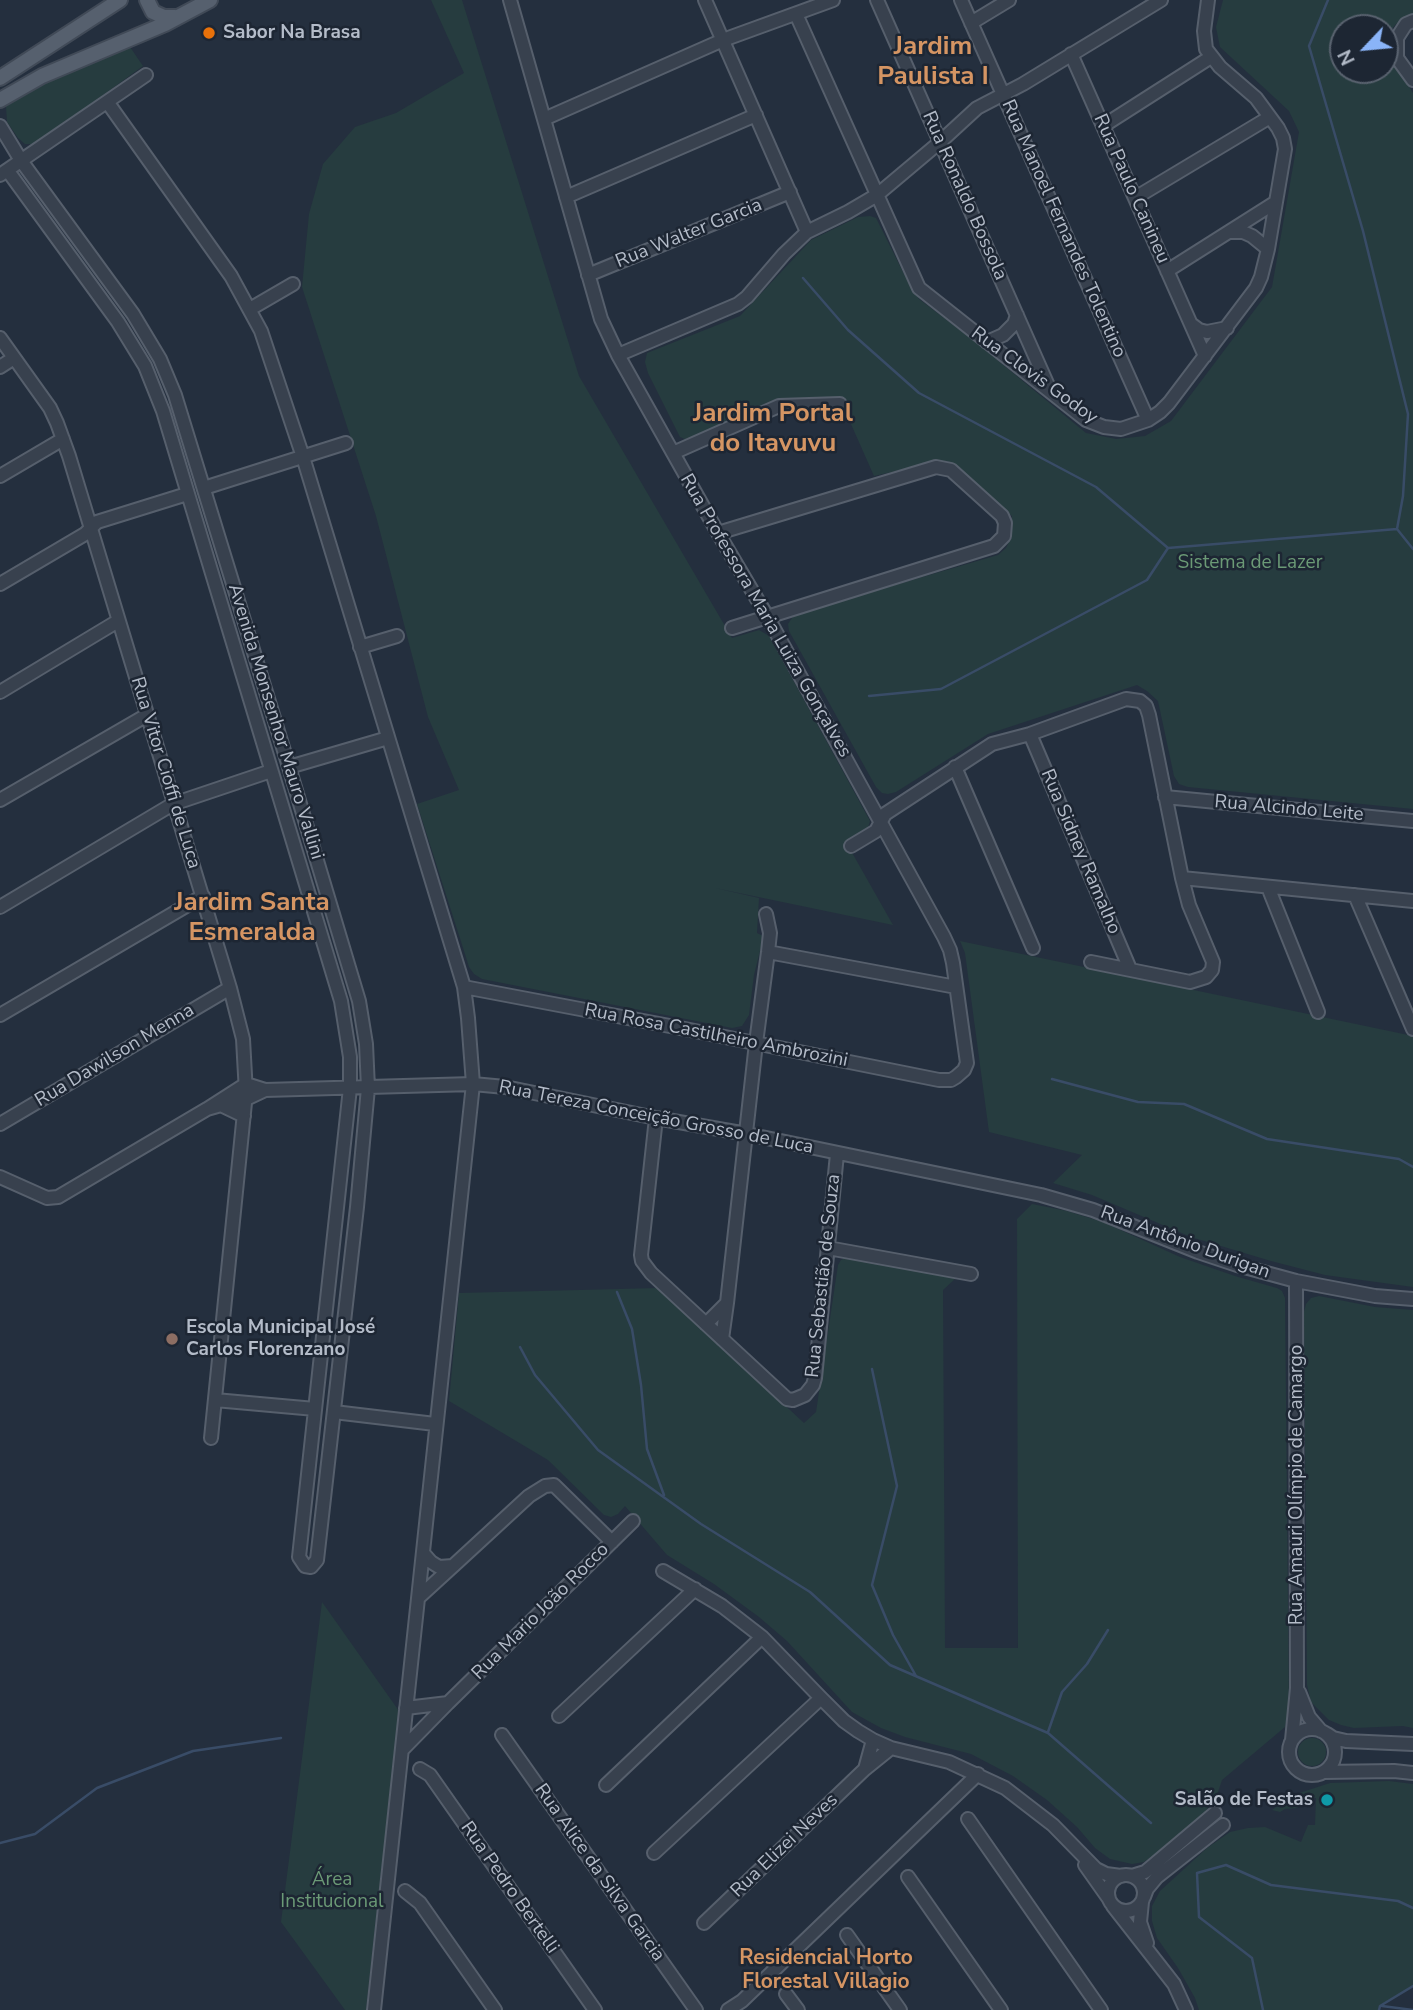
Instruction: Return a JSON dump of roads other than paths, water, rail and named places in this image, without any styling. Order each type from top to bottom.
[{"type":"main road","points":[[0,78],[120,0]]},
{"type":"main road","points":[[147,0],[153,12],[159,15],[170,18],[181,16]]},
{"type":"main road","points":[[0,100],[42,76],[181,16],[207,1]]},
{"type":"street","name":"Rua Professora Maria Luiza Gonçalves","points":[[510,0],[601,319],[618,355],[767,617],[950,950],[967,1054],[964,1070]]},
{"type":"street","points":[[705,0],[807,232]]},
{"type":"street","points":[[544,119],[723,40],[833,0]]},
{"type":"street","name":"Rua Ronaldo Bossola","points":[[877,0],[1051,392]]},
{"type":"street","name":"Rua Manoel Fernandes Tolentino","points":[[961,0],[1148,420]]},
{"type":"street","points":[[971,23],[1009,0]]},
{"type":"street","points":[[618,355],[738,303],[747,297],[783,254],[807,232],[877,195],[977,108],[1071,54],[1146,3],[1161,0]]},
{"type":"street","points":[[1104,126],[1211,57],[1204,40],[1208,4],[1202,0]]},
{"type":"street","name":"Rua Clovis Godoy","points":[[796,14],[919,288],[1086,420],[1104,427],[1121,429],[1148,420],[1169,403],[1259,282],[1268,249],[1285,149],[1278,128],[1256,98],[1211,57]]},
{"type":"street","points":[[1413,21],[1406,24],[1397,38],[1397,58],[1413,80]]},
{"type":"street","name":"Rua Paulo Canineu","points":[[1071,54],[1206,356]]},
{"type":"street","points":[[4,173],[146,75]]},
{"type":"street","points":[[108,103],[231,276],[250,309],[270,355],[464,987],[472,1084],[374,2010]]},
{"type":"street","points":[[566,197],[756,115]]},
{"type":"street","points":[[1135,198],[1270,117]]},
{"type":"street","points":[[931,122],[939,127],[957,127]]},
{"type":"street","name":"Avenida Monsenhor Mauro Vallini","points":[[0,126],[22,162],[133,314],[160,359],[175,395],[359,1001],[366,1044],[368,1088],[334,1412],[317,1560],[314,1565],[305,1566],[299,1557],[350,1088],[350,1057],[341,1001],[163,411],[145,366],[118,322],[18,186],[4,173]]},
{"type":"street","points":[[919,160],[936,158],[950,165]]},
{"type":"street","points":[[0,183],[18,186]]},
{"type":"street","name":"Rua Walter Garcia","points":[[588,275],[790,192]]},
{"type":"street","points":[[1167,271],[1276,202]]},
{"type":"street","points":[[1230,232],[1255,224],[1272,225]]},
{"type":"street","points":[[1230,232],[1243,232],[1252,236],[1268,249]]},
{"type":"street","points":[[250,309],[293,284]]},
{"type":"street","points":[[986,342],[998,339],[1009,330],[1017,315]]},
{"type":"street","points":[[1191,324],[1207,332],[1227,328]]},
{"type":"street","name":"Rua Vitor Cioffi de Luca","points":[[0,338],[50,408],[63,439],[203,896],[243,1039],[246,1099],[211,1438]]},
{"type":"street","points":[[0,367],[14,358]]},
{"type":"street","points":[[673,453],[779,406],[840,404]]},
{"type":"street","points":[[0,476],[63,439]]},
{"type":"street","points":[[204,488],[346,443]]},
{"type":"street","points":[[718,533],[936,467],[951,470],[1002,516],[1005,523],[1004,536],[994,546],[732,628]]},
{"type":"street","points":[[0,584],[85,534],[97,522],[187,494]]},
{"type":"street","points":[[0,692],[118,621]]},
{"type":"street","points":[[360,647],[397,636]]},
{"type":"street","points":[[851,846],[876,831],[884,814],[992,744],[1030,734],[1126,699],[1140,701],[1146,706],[1149,715],[1189,905],[1213,962],[1212,970],[1206,976],[1190,982],[1091,962]]},
{"type":"street","points":[[0,800],[147,715]]},
{"type":"street","name":"Rua Sidney Ramalho","points":[[1030,734],[1130,969]]},
{"type":"street","points":[[289,767],[388,738]]},
{"type":"street","points":[[956,767],[1033,948]]},
{"type":"street","points":[[0,907],[173,804],[271,771]]},
{"type":"street","name":"Rua Alcindo Leite","points":[[1165,797],[1413,821]]},
{"type":"street","points":[[1182,878],[1413,901]]},
{"type":"street","points":[[1268,887],[1318,1012]]},
{"type":"street","points":[[1355,895],[1413,1029]]},
{"type":"street","points":[[0,1016],[203,896]]},
{"type":"street","points":[[722,1339],[770,933],[766,915]]},
{"type":"street","points":[[768,952],[956,986]]},
{"type":"street","name":"Rua Rosa Castilheiro Ambrozini","points":[[464,987],[939,1080],[951,1080],[964,1070]]},
{"type":"street","name":"Rua Dawilson Menna","points":[[0,1124],[230,988]]},
{"type":"street","name":"Rua Tereza Conceição Grosso de Luca","points":[[0,1177],[47,1198],[58,1197],[246,1084],[265,1090],[472,1084],[505,1087],[747,1134],[1041,1195]]},
{"type":"street","name":"Rua Tereza Conceição Grosso de Luca","points":[[207,1109],[246,1099],[265,1090]]},
{"type":"street","points":[[221,1105],[244,1116]]},
{"type":"street","points":[[656,1118],[642,1261],[651,1273],[722,1339]]},
{"type":"street","name":"Rua Sebastião de Souza","points":[[722,1339],[782,1396],[793,1401],[805,1395],[813,1385],[837,1153]]},
{"type":"street","name":"Rua Antônio Durigan","points":[[1041,1195],[1093,1210],[1198,1252],[1296,1282],[1375,1296],[1413,1299]]},
{"type":"street","points":[[828,1248],[971,1274]]},
{"type":"street","name":"Rua Amauri Olímpio de Camargo","points":[[1292,1740],[1297,1688],[1296,1282]]},
{"type":"street","points":[[706,1324],[727,1303]]},
{"type":"street","points":[[215,1400],[315,1409]]},
{"type":"street","points":[[334,1412],[435,1424]]},
{"type":"street","points":[[418,1598],[529,1496],[545,1486],[554,1485],[612,1542]]},
{"type":"street","name":"Rua Mario João Rocco","points":[[402,1750],[432,1717],[634,1521]]},
{"type":"street","points":[[423,1553],[439,1567]]},
{"type":"street","points":[[421,1569],[453,1566]]},
{"type":"street","points":[[663,1572],[722,1606],[762,1637],[844,1721],[873,1741],[949,1762],[978,1774],[1040,1813],[1101,1872],[1126,1876],[1141,1882],[1145,1892],[1140,1915],[1141,1929],[1157,1962]]},
{"type":"street","points":[[559,1716],[695,1589]]},
{"type":"street","points":[[606,1785],[762,1637]]},
{"type":"street","name":"Rua Amauri Olímpio de Camargo","points":[[1297,1688],[1309,1717],[1323,1732]]},
{"type":"street","points":[[654,1853],[821,1698]]},
{"type":"street","points":[[405,1713],[448,1703]]},
{"type":"street","points":[[405,1713],[415,1725],[432,1717]]},
{"type":"street","points":[[1413,1744],[1346,1741],[1323,1732],[1307,1730],[1292,1740],[1289,1754],[1295,1767],[1308,1775],[1323,1772],[1413,1773]]},
{"type":"street","points":[[1323,1732],[1334,1743],[1335,1754],[1331,1765],[1323,1772]]},
{"type":"street","name":"Rua Alice da Silva Garcia","points":[[502,1735],[696,2010]]},
{"type":"street","points":[[865,1769],[873,1741]]},
{"type":"street","name":"Rua Elizei Neves","points":[[704,1923],[865,1769],[891,1748]]},
{"type":"street","name":"Rua Pedro Bertelli","points":[[420,1769],[430,1775],[595,2010]]},
{"type":"street","points":[[728,2010],[741,2001],[978,1774]]},
{"type":"street","points":[[1215,1813],[1145,1872],[1112,1882],[1108,1891],[1111,1903],[1126,1912],[1136,1909],[1157,1877],[1223,1825]]},
{"type":"street","points":[[968,1819],[1101,2010]]},
{"type":"street","points":[[1073,1847],[1111,1903],[1174,1984],[1186,2010]]},
{"type":"street","points":[[908,1877],[1001,2010]]},
{"type":"street","points":[[405,1891],[420,1903],[495,2010]]},
{"type":"street","points":[[847,1935],[900,2010]]},
{"type":"street","points":[[786,1994],[798,2010]]},
{"type":"waterway","points":[[1328,0],[1309,46],[1363,231],[1408,414],[1403,496],[1397,529]]},
{"type":"waterway","points":[[803,278],[848,330],[919,393],[1096,487],[1168,548]]},
{"type":"waterway","points":[[869,696],[941,689],[1147,580],[1168,548],[1397,529],[1413,549]]},
{"type":"waterway","points":[[1052,1079],[1138,1102],[1184,1104],[1267,1139],[1399,1159],[1413,1167]]},
{"type":"waterway","points":[[617,1292],[632,1329],[647,1449],[664,1495]]},
{"type":"waterway","points":[[520,1347],[535,1375],[598,1450],[701,1524],[810,1592],[890,1665],[1048,1733],[1151,1823]]},
{"type":"waterway","points":[[872,1369],[897,1486],[872,1585],[893,1635],[916,1676]]},
{"type":"waterway","points":[[1048,1732],[1062,1692],[1087,1664],[1108,1630]]},
{"type":"waterway","points":[[0,1843],[35,1834],[97,1788],[193,1751],[281,1738]]},
{"type":"waterway","points":[[1263,2010],[1252,1958],[1199,1917],[1197,1873],[1226,1865],[1271,1885],[1398,1901],[1413,1908]]},
{"type":"waterway","points":[[1379,2010],[1380,2006],[1413,1986]]},
{"type":"waterway","points":[[1382,2006],[1413,2010]]},
{"type":"place","name":"Sabor Na Brasa","points":[[209,33]]},
{"type":"place","name":"Escola Municipal José Carlos Florenzano","points":[[172,1339]]},
{"type":"place","name":"Salão de Festas","points":[[1327,1800]]},
{"type":"district","name":"Jardim Paulista I","points":[[933,63]]},
{"type":"district","name":"Jardim Portal do Itavuvu","points":[[773,430]]},
{"type":"district","name":"Jardim Santa Esmeralda","points":[[252,919]]},
{"type":"district","name":"Residencial Horto Florestal Villagio","points":[[826,1971]]},
{"type":"park label","name":"Sistema de Lazer","points":[[1250,563]]},
{"type":"park label","name":"Área Institucional","points":[[332,1891]]}]
